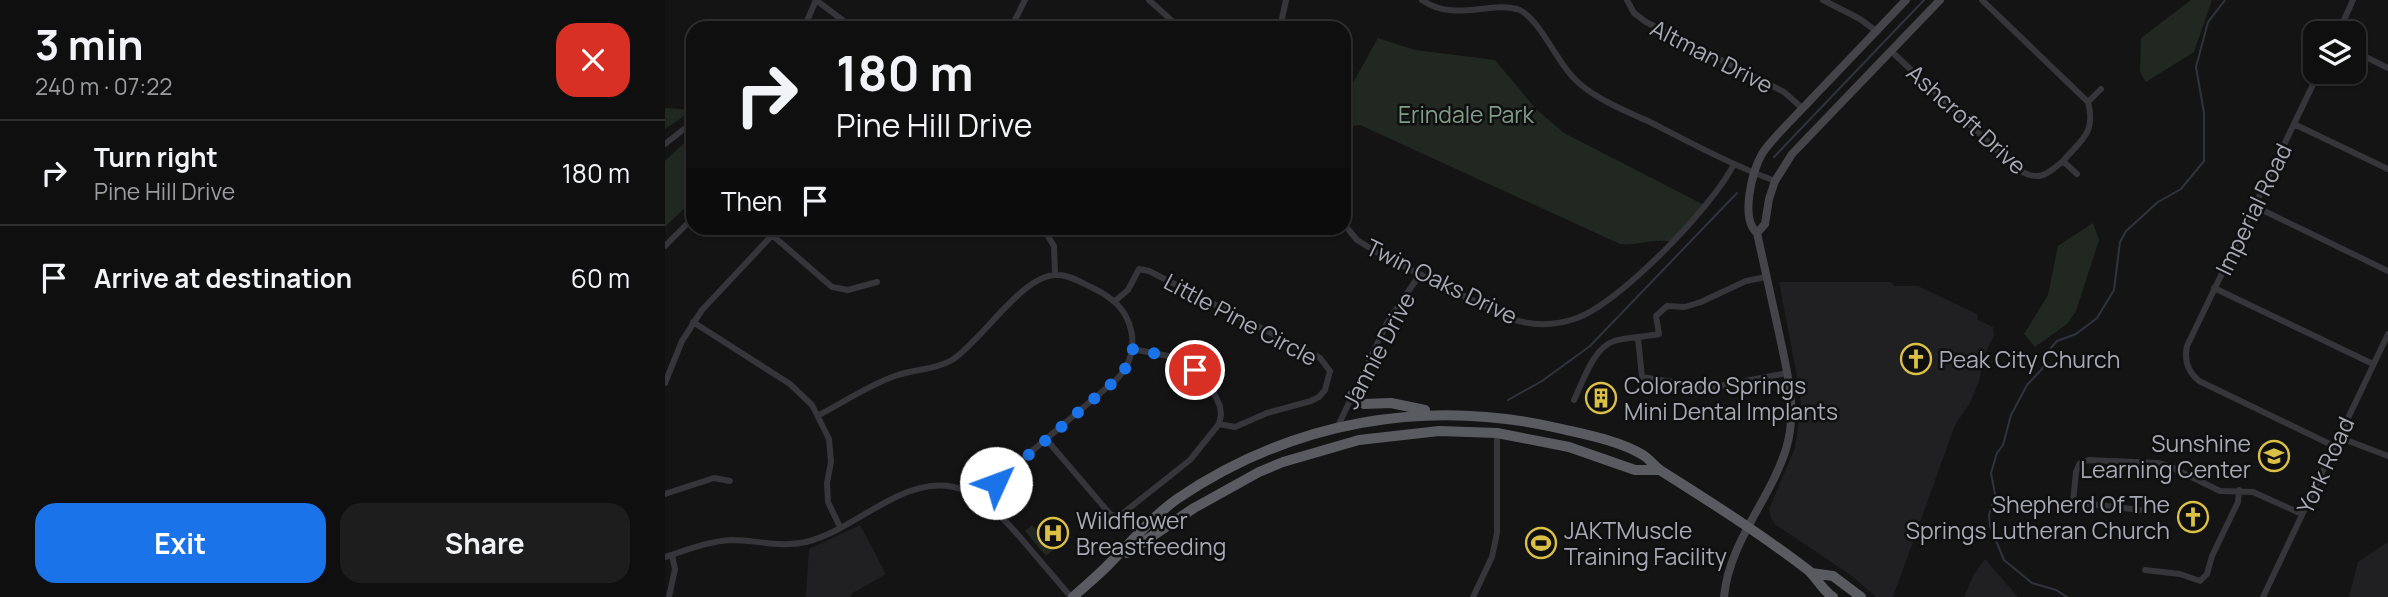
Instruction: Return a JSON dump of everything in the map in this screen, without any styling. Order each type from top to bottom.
[{"type":"highway","points":[[1352,395],[1371,405],[1391,403],[1407,408],[1538,423],[1590,436],[1644,455],[1660,470],[1748,527],[1811,573],[1833,597]]},
{"type":"highway","points":[[1072,597],[1109,565],[1162,510],[1197,486],[1269,449],[1337,428],[1414,415],[1467,415]]},
{"type":"highway","points":[[1332,446],[1337,428]]},
{"type":"highway","points":[[1109,565],[1229,487],[1283,462],[1332,446],[1412,433],[1497,433],[1569,447],[1635,470],[1660,470]]},
{"type":"highway","points":[[1811,573],[1833,576],[1861,597]]},
{"type":"main road","points":[[1724,597],[1730,564],[1782,459],[1790,435],[1792,399],[1757,233],[1750,220],[1753,173],[1770,144],[1906,0]]},
{"type":"main road","points":[[1757,233],[1765,224],[1775,181],[1792,155],[1940,0]]},
{"type":"street","points":[[807,21],[816,0],[844,21]]},
{"type":"street","points":[[1014,21],[1025,0]]},
{"type":"street","points":[[1149,0],[1172,21]]},
{"type":"street","points":[[1282,21],[1286,0]]},
{"type":"street","points":[[1422,0],[1431,6],[1452,11],[1501,5],[1518,9],[1532,21],[1566,70],[1589,91],[1734,164],[1775,181]]},
{"type":"street","name":"Altman Drive","points":[[1627,0],[1634,13],[1646,22],[1784,92],[1802,108]]},
{"type":"street","points":[[1823,0],[1877,31]]},
{"type":"street","points":[[1982,0],[2088,102],[2091,126],[2063,161]]},
{"type":"street","points":[[2343,21],[2353,0]]},
{"type":"street","name":"Ashcroft Drive","points":[[1891,51],[2017,169],[2028,176],[2040,177],[2049,174],[2063,161],[2077,174]]},
{"type":"street","points":[[2366,57],[2388,68]]},
{"type":"street","name":"Imperial Road","points":[[2313,84],[2187,345],[2186,360],[2199,381],[2334,446]]},
{"type":"street","points":[[2088,102],[2101,89]]},
{"type":"street","points":[[2294,124],[2388,169]]},
{"type":"street","points":[[665,144],[686,128]]},
{"type":"street","name":"Twin Oaks Drive","points":[[1351,233],[1369,248],[1518,321],[1552,323],[1578,317],[1603,304],[1672,242],[1720,190],[1734,164]]},
{"type":"street","points":[[2254,206],[2388,271]]},
{"type":"street","points":[[665,246],[686,225]]},
{"type":"street","points":[[665,383],[693,322],[717,291],[772,235],[832,287],[848,290],[877,282]]},
{"type":"street","points":[[1047,235],[1053,246],[1055,274]]},
{"type":"street","name":"Little Pine Circle","points":[[1115,301],[1128,290],[1139,269],[1149,271],[1320,358],[1330,371],[1325,390],[1319,397],[1267,413],[1235,427],[1219,424]]},
{"type":"street","points":[[819,415],[895,376],[951,360],[970,345],[1031,283],[1044,276],[1055,274],[1072,278],[1115,301],[1128,319],[1132,349],[1125,369],[1117,379],[1006,473],[984,500]]},
{"type":"street","name":"Jannie Drive","points":[[1337,428],[1387,323],[1420,274]]},
{"type":"street","points":[[1574,400],[1592,362],[1605,346],[1613,342],[1659,334],[1656,316],[1667,306],[1685,307],[1746,281],[1766,276]]},
{"type":"street","points":[[2214,288],[2373,365]]},
{"type":"street","points":[[693,322],[790,384],[806,397],[819,415],[829,439],[831,452],[828,502],[840,527]]},
{"type":"street","name":"York Road","points":[[2263,597],[2388,334]]},
{"type":"street","points":[[1638,338],[1641,377],[1709,388],[1787,373]]},
{"type":"street","points":[[1046,439],[1110,514],[1118,516],[1190,460],[1219,424],[1221,415],[1217,397],[1184,359],[1132,349]]},
{"type":"street","points":[[1473,597],[1492,557],[1497,533],[1497,433]]},
{"type":"street","points":[[2338,437],[2388,456]]},
{"type":"street","points":[[2140,510],[2073,502],[2076,472],[2080,463],[2089,460],[2158,463],[2220,491],[2253,492],[2302,514]]},
{"type":"street","points":[[665,494],[714,478],[730,481]]},
{"type":"street","points":[[669,597],[675,569],[668,556],[717,541],[738,540],[776,545],[802,543],[840,527],[897,496],[927,486],[956,487],[984,500],[1072,597]]},
{"type":"street","points":[[2144,570],[2180,574],[2200,581],[2207,574],[2212,555],[2238,502],[2239,490]]},
{"type":"shaded area","points":[[1779,282],[1891,282],[1894,286],[1918,286],[1977,314],[1978,320],[1993,327],[1994,335],[1984,356],[1979,381],[1970,403],[1955,425],[1893,597],[1876,597],[1852,576],[1776,525],[1771,518],[1769,509],[1795,448],[1801,405]]},
{"type":"shaded area","points":[[860,525],[886,574],[851,594],[851,597],[806,597],[809,549]]},
{"type":"shaded area","points":[[2388,542],[2388,597],[2349,597],[2358,562]]},
{"type":"shaded area","points":[[1985,559],[2018,597],[1964,597],[1973,576]]},
{"type":"green space","points":[[2191,0],[2212,0],[2194,52],[2146,82],[2140,72],[2141,38]]},
{"type":"green space","name":"Erindale Park","points":[[1378,38],[1415,50],[1495,60],[1536,109],[1564,133],[1706,206],[1672,242],[1620,244],[1360,125],[1351,126],[1351,86]]},
{"type":"green space","points":[[665,108],[686,110],[686,115],[665,129]]},
{"type":"green space","points":[[686,142],[686,207],[665,227],[665,161]]},
{"type":"green space","points":[[2093,223],[2099,240],[2076,311],[2067,324],[2035,347],[2024,334],[2048,295],[2058,246]]},
{"type":"green space","points":[[1032,525],[1051,545],[1065,534],[1069,537],[1046,556],[1025,531]]},
{"type":"waterway","points":[[1774,157],[1924,0]]},
{"type":"waterway","points":[[2067,597],[2056,590],[2032,583],[2004,560],[1990,526],[1989,515],[1995,494],[1991,473],[1997,453],[2003,445],[2011,415],[2027,385],[2042,369],[2050,349],[2057,341],[2076,334],[2097,318],[2114,290],[2120,242],[2126,231],[2158,202],[2181,189],[2204,161],[2204,113],[2196,67],[2208,22],[2225,0]]},
{"type":"waterway","points":[[1508,400],[1542,381],[1590,346],[1737,193]]},
{"type":"place","name":"Peak City Church","points":[[1916,359]]},
{"type":"place","name":"Colorado Springs Mini Dental Implants","points":[[1601,398]]},
{"type":"place","name":"Sunshine Learning Center","points":[[2274,456]]},
{"type":"place","name":"Shepherd Of The Springs Lutheran Church","points":[[2193,517]]},
{"type":"place","name":"Wildflower Breastfeeding","points":[[1053,533]]},
{"type":"place","name":"JAKTMuscle Training Facility","points":[[1541,543]]},
{"type":"route","points":[[996,483],[1117,379],[1125,369],[1132,349],[1172,355],[1184,359],[1195,370]]}]
